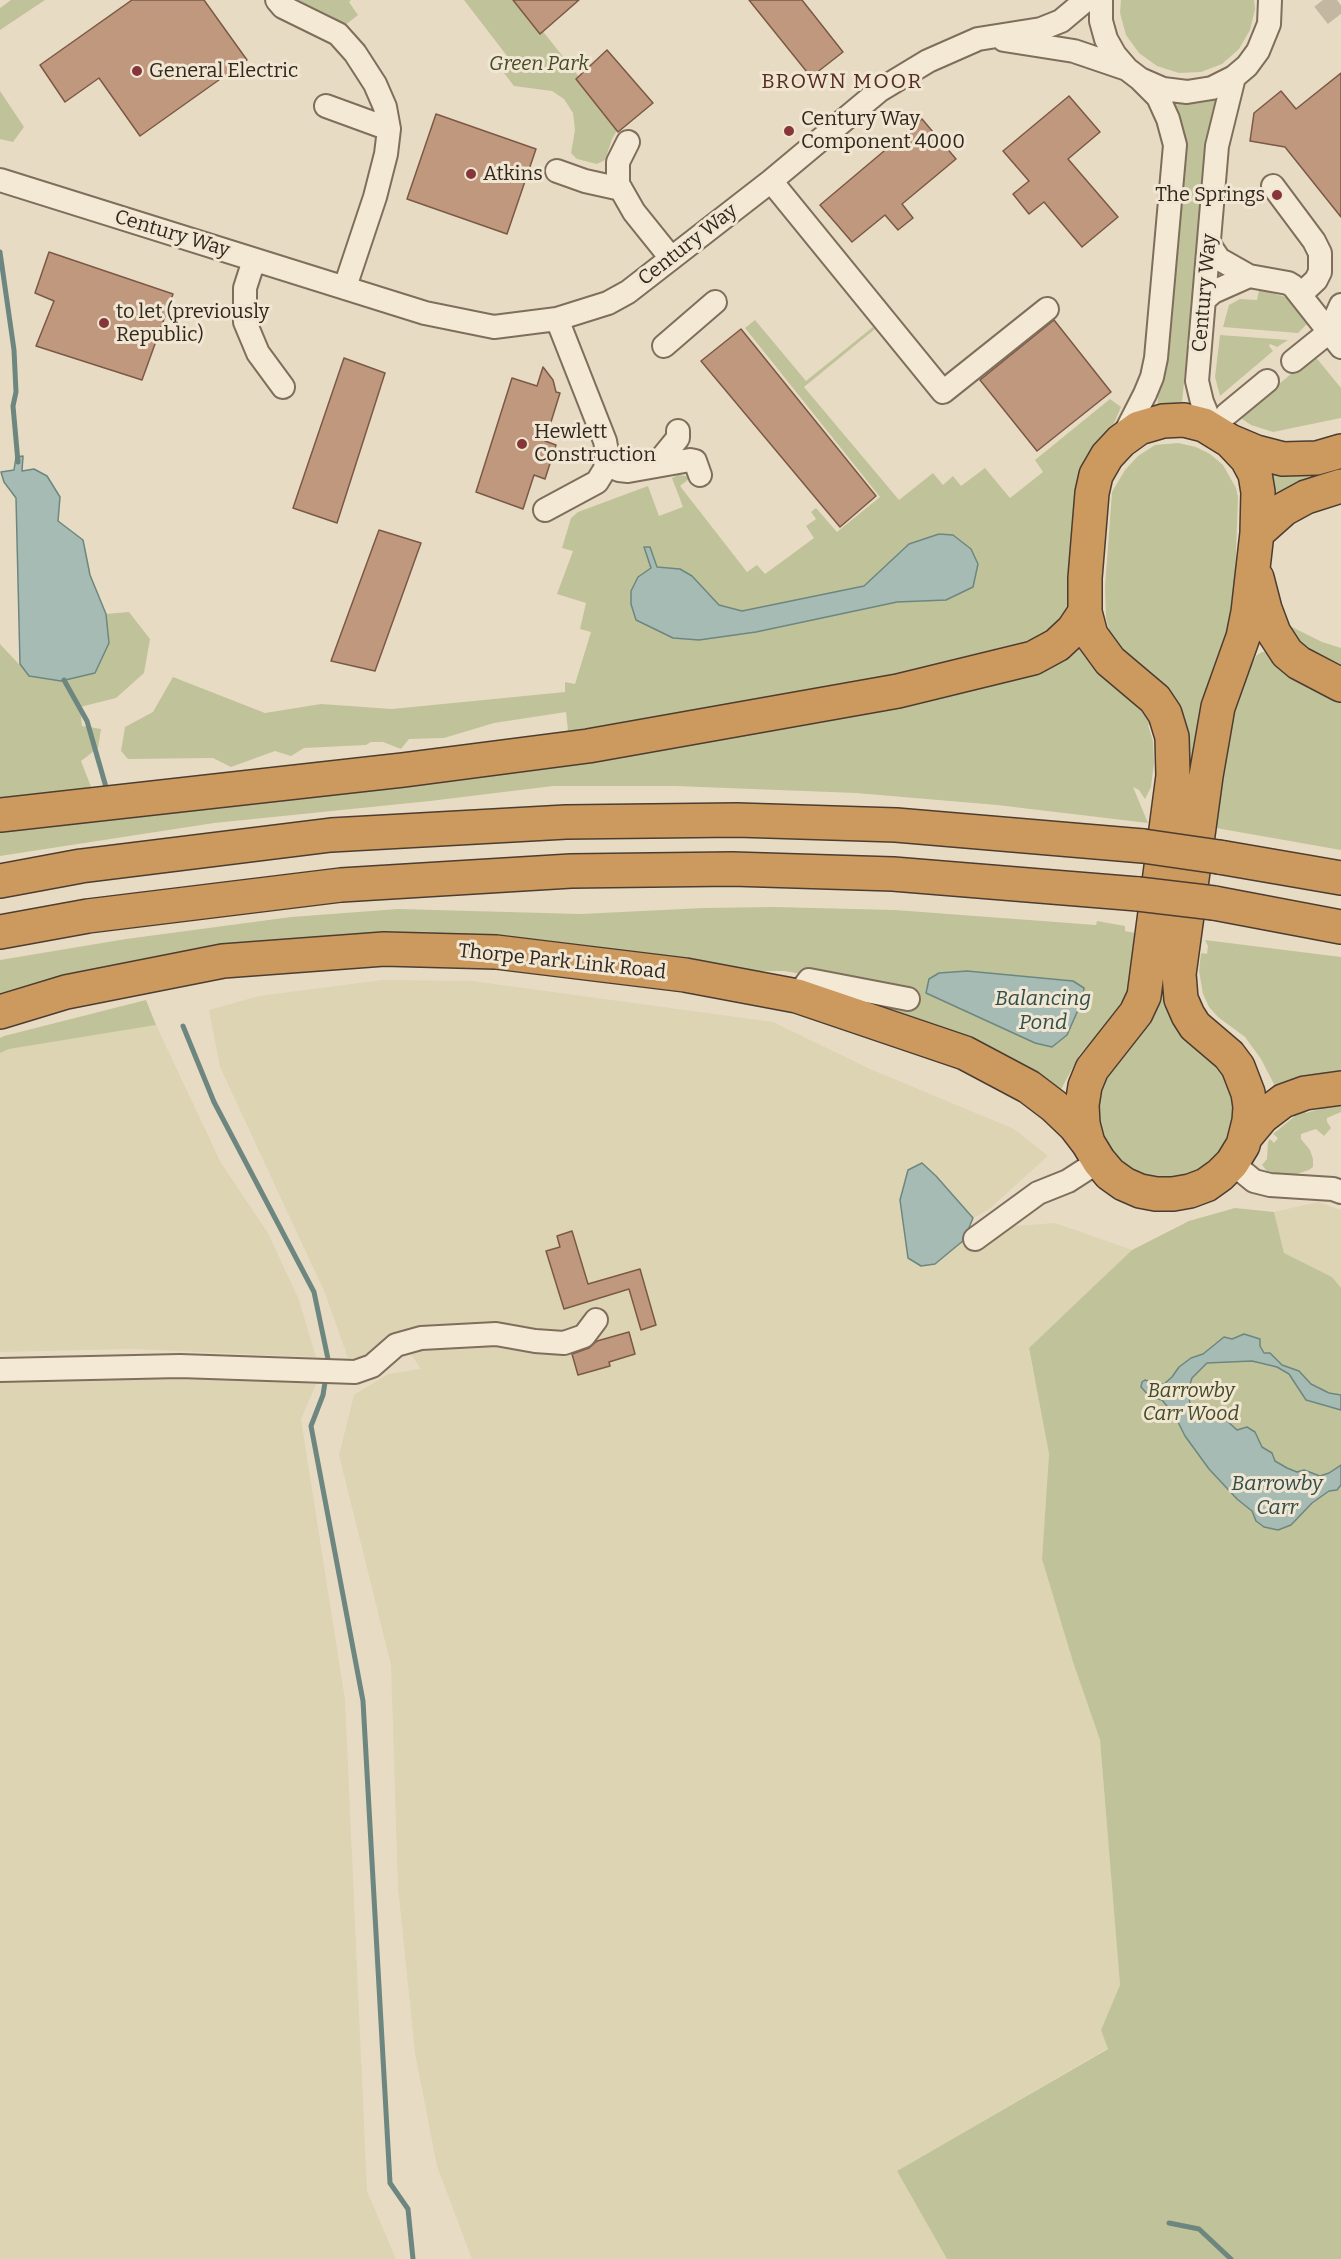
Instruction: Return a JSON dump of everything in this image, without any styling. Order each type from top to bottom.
[{"type":"highway","points":[[1093,1152],[1083,1124],[1082,1105],[1085,1086],[1092,1069],[1136,1013],[1144,996],[1173,776],[1172,737],[1165,714],[1155,699],[1110,661],[1099,648],[1091,635],[1085,612],[1085,578],[1092,493],[1096,474],[1107,456],[1121,441],[1139,428],[1163,420],[1184,420],[1226,429],[1256,452],[1283,459],[1317,458],[1341,451]]},
{"type":"highway","points":[[1226,429],[1255,474],[1258,492],[1257,533],[1243,637],[1218,707],[1206,776],[1179,974],[1181,999],[1188,1016],[1195,1026],[1229,1055],[1244,1079],[1250,1107],[1239,1149]]},
{"type":"highway","points":[[1257,533],[1284,509],[1305,497],[1341,486]]},
{"type":"highway","points":[[1254,565],[1265,609],[1274,633],[1287,653],[1299,663],[1341,685]]},
{"type":"highway","points":[[0,815],[403,770],[588,746],[887,693],[1033,658],[1057,645],[1085,612]]},
{"type":"highway","points":[[0,881],[81,866],[331,835],[566,822],[737,820],[896,825],[1143,846],[1341,878]]},
{"type":"highway","points":[[0,932],[88,916],[341,885],[571,870],[732,869],[892,874],[1138,894],[1214,903],[1341,927]]},
{"type":"highway","name":"Thorpe Park Link Road","points":[[0,1012],[66,992],[223,962],[384,949],[496,952],[685,975],[796,996],[965,1053],[1029,1088],[1054,1106],[1075,1126],[1110,1174],[1124,1184],[1140,1191],[1165,1194],[1190,1191],[1206,1185],[1220,1175],[1262,1117],[1283,1101],[1305,1093],[1341,1088]]},
{"type":"street","points":[[277,0],[283,7],[338,34],[355,53],[375,84],[385,107],[389,129],[386,154],[375,197],[345,287]]},
{"type":"street","name":"Century Way","points":[[0,180],[425,313],[494,327],[557,319],[608,303],[628,292],[771,181],[880,90],[927,61],[978,39],[1041,29],[1061,21],[1086,0]]},
{"type":"street","points":[[1101,0],[1101,21],[1106,39],[1115,55],[1158,97],[1168,119],[1175,145],[1156,358],[1145,394],[1121,441]]},
{"type":"street","points":[[990,36],[1011,42],[1074,51],[1133,74],[1163,89],[1187,92],[1212,88],[1234,77],[1247,66],[1258,51],[1269,24],[1270,0]]},
{"type":"street","name":"Century Way","points":[[1226,429],[1209,419],[1197,381],[1217,146],[1234,77]]},
{"type":"street","points":[[326,106],[389,129]]},
{"type":"street","points":[[628,142],[618,162],[618,184],[634,212],[671,258]]},
{"type":"street","points":[[557,171],[585,181],[621,189]]},
{"type":"street","points":[[771,181],[943,392],[1047,309]]},
{"type":"street","points":[[1273,186],[1314,241],[1320,253],[1320,272],[1316,280],[1300,295]]},
{"type":"street","points":[[1209,244],[1219,259],[1249,276],[1288,283],[1337,334]]},
{"type":"street","points":[[254,260],[245,288],[244,322],[258,352],[283,387]]},
{"type":"street","points":[[1204,300],[1214,292],[1249,276]]},
{"type":"street","points":[[664,346],[715,302]]},
{"type":"street","points":[[1337,334],[1341,305]]},
{"type":"street","points":[[545,510],[597,482],[606,464],[607,453],[605,441],[557,319]]},
{"type":"street","points":[[1293,361],[1337,334]]},
{"type":"street","points":[[1226,429],[1267,381]]},
{"type":"street","points":[[656,465],[678,438],[678,431]]},
{"type":"street","points":[[606,464],[628,471],[690,460],[695,461],[700,476]]},
{"type":"street","points":[[796,996],[809,980],[908,999]]},
{"type":"street","points":[[1239,1149],[1254,1181],[1270,1185],[1333,1189],[1341,1192]]},
{"type":"street","points":[[975,1239],[1038,1193],[1076,1177],[1093,1152]]},
{"type":"street","points":[[0,1371],[180,1366],[355,1372],[372,1366],[396,1345],[421,1338],[496,1334],[535,1341],[564,1343],[584,1336],[596,1320]]},
{"type":"shaded area","points":[[382,980],[472,981],[773,1022],[870,1069],[1014,1129],[1048,1156],[988,1210],[973,1218],[936,1176],[900,1200],[908,1258],[921,1266],[964,1240],[974,1249],[1015,1226],[1055,1223],[1132,1250],[1029,1349],[1049,1454],[1042,1559],[1073,1662],[1100,1740],[1120,1985],[1101,2030],[1108,2048],[897,2171],[947,2259],[472,2259],[437,2166],[415,2053],[398,1887],[391,1665],[339,1455],[354,1395],[388,1374],[421,1369],[399,1337],[365,1357],[348,1358],[325,1293],[220,1067],[209,1010],[259,996]]},
{"type":"shaded area","points":[[156,1025],[221,1163],[268,1233],[299,1300],[316,1357],[131,1349],[0,1352],[0,1053],[9,1049]]},
{"type":"shaded area","points":[[1318,1202],[1341,1210],[1341,1288],[1332,1277],[1284,1253],[1274,1212]]},
{"type":"shaded area","points":[[159,1375],[316,1384],[301,1419],[345,1700],[367,2191],[396,2259],[0,2259],[0,1378]]},
{"type":"green space","points":[[11,0],[45,0],[0,30],[0,8]]},
{"type":"green space","points":[[285,0],[351,0],[349,2],[358,15],[344,26],[327,15],[312,12]]},
{"type":"green space","name":"Green Park","points":[[464,0],[518,0],[619,127],[605,160],[597,164],[577,159],[571,153],[575,130],[573,113],[564,99],[552,91],[514,86],[504,73],[514,65]]},
{"type":"green space","points":[[1121,0],[1254,0],[1255,9],[1250,30],[1239,49],[1222,64],[1201,72],[1179,73],[1157,66],[1139,53],[1126,35],[1120,13]]},
{"type":"green space","points":[[0,91],[24,127],[13,142],[0,139]]},
{"type":"green space","points":[[1217,98],[1212,112],[1206,152],[1182,403],[1157,407],[1170,274],[1177,113],[1172,100],[1191,102]]},
{"type":"green space","points":[[1259,290],[1286,297],[1308,323],[1298,333],[1223,327],[1229,305],[1240,299],[1257,300]]},
{"type":"green space","points":[[755,320],[806,381],[873,327],[875,329],[804,387],[899,500],[933,473],[943,485],[953,476],[961,486],[985,468],[1010,498],[1043,472],[1035,460],[1110,399],[1121,407],[1112,428],[1074,589],[1066,613],[1050,634],[1031,644],[1030,640],[868,681],[670,716],[568,731],[566,712],[494,723],[444,738],[409,739],[401,749],[383,742],[371,742],[366,745],[304,748],[291,756],[275,751],[231,767],[213,758],[128,759],[121,751],[125,727],[153,712],[173,677],[265,713],[321,704],[392,709],[565,692],[565,682],[575,684],[591,632],[580,629],[586,603],[557,594],[573,551],[562,548],[571,518],[578,512],[648,486],[659,516],[683,507],[672,478],[678,475],[688,476],[689,479],[680,486],[747,572],[757,565],[765,574],[814,538],[806,526],[816,519],[811,512],[816,508],[837,532],[880,497],[745,328]]},
{"type":"green space","points":[[1220,335],[1288,340],[1277,347],[1270,344],[1273,351],[1220,396],[1215,377]]},
{"type":"green space","points":[[1314,355],[1341,388],[1341,418],[1273,432],[1251,425],[1239,417]]},
{"type":"green space","points":[[1178,443],[1196,447],[1210,454],[1223,465],[1236,488],[1238,497],[1234,607],[1172,983],[1232,1084],[1237,1108],[1223,1154],[1205,1170],[1183,1180],[1158,1181],[1135,1174],[1116,1159],[1103,1138],[1097,1115],[1100,1091],[1132,1040],[1172,704],[1158,679],[1144,667],[1126,657],[1112,642],[1106,618],[1105,587],[1112,492],[1125,470],[1138,456],[1155,445]]},
{"type":"green space","points":[[1267,470],[1310,470],[1313,483],[1274,500]]},
{"type":"green space","points":[[129,612],[150,639],[144,673],[116,698],[80,707],[82,726],[101,729],[98,748],[81,761],[93,792],[0,800],[0,644],[29,675],[61,681],[95,673],[109,643],[106,614]]},
{"type":"green space","points":[[1290,626],[1322,642],[1341,648],[1341,668],[1313,654],[1285,630]]},
{"type":"green space","points":[[1079,639],[1130,692],[1155,724],[1148,725],[1153,741],[1154,763],[1151,787],[1145,799],[1139,790],[1133,787],[1148,823],[997,805],[856,793],[675,786],[553,786],[214,823],[0,856],[0,830],[303,794]]},
{"type":"green space","points":[[1268,652],[1341,699],[1341,850],[1216,828],[1236,692],[1257,655]]},
{"type":"green space","points":[[775,907],[895,910],[1096,925],[1097,921],[1125,926],[1125,931],[1135,933],[1133,971],[1127,994],[1111,1020],[1080,1054],[1058,1095],[916,1019],[859,1000],[820,977],[784,971],[756,973],[470,940],[0,999],[0,960],[126,939],[291,917],[398,909],[581,914]]},
{"type":"green space","points":[[1205,940],[1341,957],[1341,1071],[1309,1078],[1278,1092],[1261,1059],[1245,1037],[1218,1017],[1209,1007],[1203,994],[1199,971],[1201,953],[1207,954],[1208,946]]},
{"type":"green space","points":[[146,1000],[156,1025],[9,1049],[0,1053],[0,1038],[4,1036]]},
{"type":"green space","points":[[1341,1103],[1341,1112],[1327,1118],[1331,1128],[1324,1136],[1316,1129],[1301,1134],[1301,1139],[1310,1150],[1313,1167],[1294,1175],[1267,1171],[1262,1165],[1267,1159],[1268,1142],[1270,1139],[1274,1143],[1278,1138],[1273,1134],[1295,1116],[1295,1111],[1304,1105],[1306,1113]]},
{"type":"green space","name":"Barrowby Carr Wood","points":[[1235,1208],[1274,1212],[1284,1253],[1332,1277],[1341,1288],[1341,2259],[947,2259],[897,2171],[1108,2049],[1101,2030],[1120,1985],[1100,1740],[1073,1662],[1042,1559],[1049,1454],[1029,1348],[1132,1250],[1189,1221]]},
{"type":"water","points":[[23,456],[22,471],[34,469],[47,476],[60,497],[58,521],[83,540],[90,575],[106,614],[109,643],[95,673],[61,681],[29,676],[20,664],[16,498],[4,482],[1,472],[14,470],[16,457]]},
{"type":"water","points":[[939,534],[953,535],[971,549],[978,564],[973,587],[946,600],[897,602],[756,632],[699,640],[673,638],[636,620],[631,604],[631,591],[638,577],[651,568],[644,547],[650,547],[657,567],[680,569],[692,576],[719,605],[742,611],[864,586],[909,544]]},
{"type":"water","name":"Balancing Pond","points":[[967,971],[1073,981],[1084,988],[1082,1001],[1067,1035],[1052,1047],[1035,1043],[926,993],[929,979],[939,973]]},
{"type":"water","points":[[922,1163],[973,1218],[964,1240],[935,1264],[921,1266],[908,1258],[900,1200],[908,1170]]},
{"type":"water","name":"Barrowby Carr","points":[[1244,1334],[1260,1339],[1260,1346],[1264,1353],[1270,1353],[1282,1365],[1299,1371],[1311,1384],[1329,1393],[1341,1395],[1341,1410],[1306,1400],[1289,1374],[1277,1367],[1252,1361],[1207,1363],[1192,1378],[1188,1390],[1190,1404],[1203,1408],[1212,1417],[1226,1420],[1237,1430],[1247,1427],[1255,1432],[1262,1447],[1272,1453],[1275,1461],[1297,1472],[1304,1470],[1320,1476],[1341,1465],[1341,1485],[1337,1490],[1329,1491],[1312,1503],[1291,1525],[1278,1530],[1264,1527],[1256,1521],[1252,1511],[1237,1499],[1209,1469],[1162,1400],[1150,1397],[1141,1387],[1145,1380],[1164,1384],[1179,1367],[1191,1358],[1203,1354],[1224,1337],[1232,1339]]},
{"type":"building","name":"General Electric","points":[[132,0],[204,0],[247,60],[140,136],[99,78],[65,102],[40,65]]},
{"type":"building","points":[[513,0],[579,0],[540,34]]},
{"type":"building","points":[[749,0],[802,0],[843,52],[811,77]]},
{"type":"building","points":[[607,50],[653,103],[618,132],[576,79]]},
{"type":"building","points":[[1341,73],[1341,217],[1285,147],[1250,141],[1254,113],[1281,91],[1296,109]]},
{"type":"building","points":[[1069,96],[1100,132],[1068,159],[1118,217],[1082,247],[1044,202],[1029,214],[1013,194],[1029,181],[1003,151]]},
{"type":"building","name":"Atkins","points":[[436,114],[536,149],[507,234],[407,199]]},
{"type":"building","points":[[922,119],[956,159],[902,204],[913,218],[898,230],[885,215],[852,242],[820,205]]},
{"type":"building","name":"to let (previously Republic)","points":[[49,252],[173,294],[142,380],[36,346],[54,301],[35,293]]},
{"type":"building","points":[[1054,320],[1111,392],[1037,451],[980,380]]},
{"type":"building","points":[[741,329],[876,496],[840,527],[701,361]]},
{"type":"building","points":[[344,358],[385,373],[337,523],[293,508]]},
{"type":"building","name":"Hewlett Construction","points":[[543,367],[553,380],[556,392],[560,393],[545,441],[556,445],[545,479],[534,475],[523,509],[476,492],[512,378],[537,386]]},
{"type":"building","points":[[379,530],[421,543],[375,671],[331,661]]},
{"type":"building","points":[[572,1231],[588,1284],[640,1269],[656,1325],[641,1330],[629,1289],[564,1309],[546,1251],[560,1247],[557,1236]]},
{"type":"building","points":[[629,1332],[635,1354],[609,1362],[610,1366],[578,1375],[572,1354],[589,1348],[597,1341]]},
{"type":"waterway","points":[[0,252],[14,350],[16,392],[13,406],[18,462]]},
{"type":"waterway","points":[[64,680],[87,721],[106,787]]},
{"type":"waterway","points":[[183,1026],[214,1102],[314,1292],[328,1359],[327,1367]]},
{"type":"waterway","points":[[326,1376],[323,1395],[311,1426],[363,1701],[390,2183],[408,2209],[413,2259]]},
{"type":"waterway","points":[[1169,2223],[1199,2229],[1231,2259]]},
{"type":"tunnel","points":[[1323,0],[1341,23]]},
{"type":"place","name":"General Electric","points":[[137,71]]},
{"type":"place","name":"Century Way Component 4000","points":[[789,131]]},
{"type":"place","name":"Atkins","points":[[471,174]]},
{"type":"place","name":"The Springs","points":[[1277,195]]},
{"type":"place","name":"to let (previously Republic)","points":[[104,323]]},
{"type":"place","name":"Hewlett Construction","points":[[522,444]]},
{"type":"district","name":"BROWN MOOR","points":[[842,82]]}]
